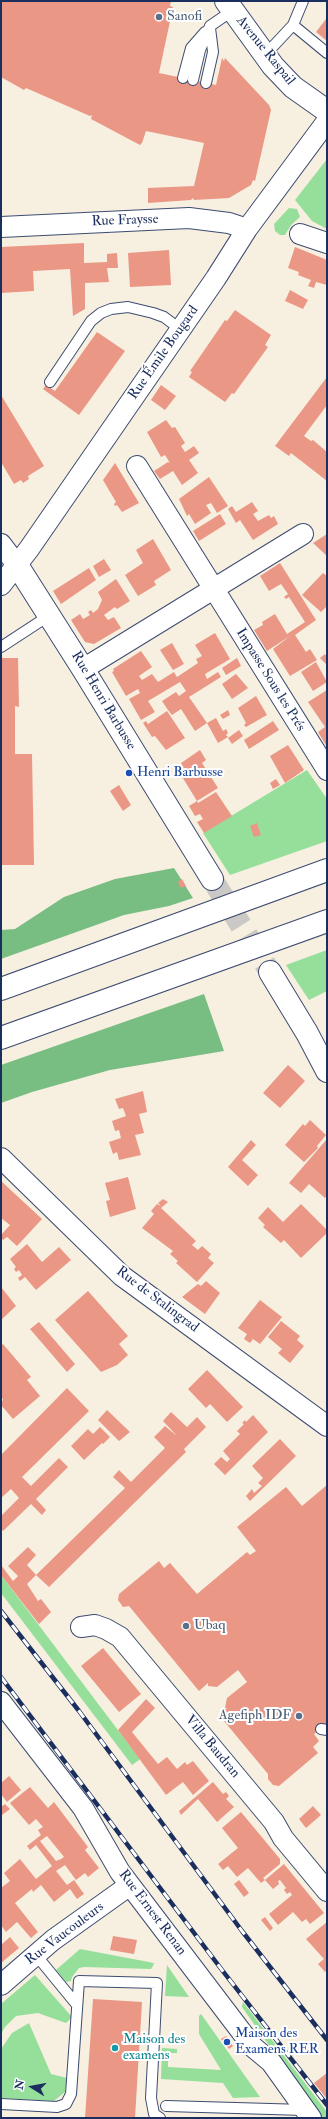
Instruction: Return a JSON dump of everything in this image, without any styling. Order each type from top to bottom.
[{"type":"main road","name":"Avenue Raspail","points":[[229,6],[264,55],[293,87],[327,110]]},
{"type":"main road","name":"Rue Henri Barbusse","points":[[17,565],[50,615],[212,879]]},
{"type":"main road","points":[[1,988],[327,870]]},
{"type":"main road","points":[[1,1038],[327,922]]},
{"type":"main road","points":[[270,972],[307,1033],[327,1071]]},
{"type":"street","name":"Rue Émile Bougard","points":[[1,585],[17,565],[247,229],[327,121]]},
{"type":"street","name":"Rue Fraysse","points":[[1,227],[189,218],[229,223],[247,229]]},
{"type":"street","points":[[300,234],[327,243]]},
{"type":"street","name":"Impasse Sous les Prés","points":[[137,466],[213,590],[327,770]]},
{"type":"street","points":[[83,669],[303,534]]},
{"type":"street","points":[[1,544],[17,565]]},
{"type":"street","name":"Rue de Stalingrad","points":[[1,1158],[122,1276],[327,1426]]},
{"type":"street","name":"Villa Baudran","points":[[81,1627],[94,1625],[106,1629],[120,1637],[274,1822],[283,1838],[327,1891]]},
{"type":"street","name":"Rue Ernest Renan","points":[[1,1702],[83,1808],[120,1872],[253,2047],[271,2062],[308,2114]]},
{"type":"street","name":"Rue Vaucouleurs","points":[[1,1985],[53,1940],[130,1885]]},
{"type":"lane","points":[[264,55],[293,25],[303,1]]},
{"type":"lane","points":[[188,79],[210,26],[229,6]]},
{"type":"lane","points":[[293,25],[327,53]]},
{"type":"lane","points":[[206,83],[213,52],[210,26]]},
{"type":"lane","points":[[50,382],[91,321],[102,313],[111,309],[128,308],[153,313],[164,317],[180,329]]},
{"type":"lane","points":[[1,647],[50,615]]},
{"type":"lane","points":[[36,1955],[77,2005]]},
{"type":"lane","points":[[1,2104],[57,2107],[66,2104],[70,2094],[79,1981],[157,1983],[151,2098],[154,2114],[160,2118]]},
{"type":"lane","points":[[166,2106],[308,2114]]},
{"type":"green space","points":[[327,159],[327,229],[312,221],[295,200]]},
{"type":"green space","points":[[289,208],[297,209],[300,217],[291,225],[285,235],[280,235],[275,231],[274,224]]},
{"type":"green space","points":[[307,770],[327,799],[327,841],[230,875],[203,833]]},
{"type":"green space","points":[[174,868],[193,898],[169,906],[124,915],[1,959],[1,930],[15,929],[64,897],[115,879]]},
{"type":"green space","points":[[327,950],[327,991],[309,1000],[286,965]]},
{"type":"green space","points":[[204,994],[224,1051],[110,1070],[32,1092],[1,1103],[1,1065]]},
{"type":"green space","points":[[1,1575],[139,1760],[132,1765],[1,1593]]},
{"type":"green space","points":[[80,1949],[154,1963],[151,1969],[79,1968],[72,1977],[71,1981],[66,1982],[56,1970]]},
{"type":"green space","points":[[167,1965],[189,1997],[165,1996]]},
{"type":"green space","points":[[35,1975],[72,2017],[66,2023],[38,2013],[16,2016],[5,2027],[1,2034],[1,2004]]},
{"type":"green space","points":[[243,2002],[327,2112],[327,2118],[320,2118],[242,2007]]},
{"type":"green space","points":[[201,2014],[260,2097],[233,2098],[223,2083],[161,2079],[162,2048],[177,2049],[177,2053],[168,2053],[168,2067],[221,2070],[199,2034],[199,2016]]},
{"type":"green space","points":[[29,2023],[51,2074],[67,2078],[65,2092],[54,2101],[1,2098],[1,2049],[12,2033]]},
{"type":"building","points":[[1,1],[171,1],[170,6],[173,7],[159,73],[216,85],[222,58],[224,61],[225,58],[269,105],[271,110],[255,181],[253,180],[251,185],[229,198],[194,200],[193,198],[191,200],[148,203],[148,188],[194,186],[204,143],[146,131],[140,145],[91,119],[92,115],[90,116],[26,88],[24,90],[1,77]]},
{"type":"building","points":[[326,19],[327,20],[327,41],[316,32]]},
{"type":"building","points":[[84,243],[84,263],[107,262],[107,254],[117,253],[118,268],[107,268],[109,282],[85,283],[85,309],[73,316],[70,269],[33,271],[34,291],[1,293],[1,247]]},
{"type":"building","points":[[295,247],[327,260],[327,285],[316,282],[314,288],[308,286],[311,280],[298,275],[299,272],[288,268]]},
{"type":"building","points":[[169,250],[171,285],[130,287],[128,253]]},
{"type":"building","points":[[290,290],[308,300],[303,309],[285,301]]},
{"type":"building","points":[[235,310],[271,335],[265,345],[268,347],[234,394],[232,393],[225,402],[189,377],[192,372],[190,371],[225,320],[227,321]]},
{"type":"building","points":[[97,332],[125,351],[79,415],[43,389],[46,385],[55,391]]},
{"type":"building","points":[[327,377],[327,405],[304,436],[311,441],[313,440],[327,452],[327,481],[291,453],[289,456],[275,446]]},
{"type":"building","points":[[161,385],[176,396],[165,410],[151,400]]},
{"type":"building","points":[[1,395],[44,466],[28,476],[29,479],[23,483],[21,480],[14,484],[1,462]]},
{"type":"building","points":[[166,420],[172,428],[175,427],[185,443],[181,446],[185,452],[194,446],[199,453],[189,460],[198,473],[182,485],[173,471],[160,479],[154,471],[168,462],[170,463],[165,455],[161,457],[147,432]]},
{"type":"building","points":[[115,463],[139,503],[122,512],[117,505],[115,506],[114,504],[116,502],[103,480]]},
{"type":"building","points":[[209,477],[228,506],[217,513],[211,503],[206,505],[211,513],[195,524],[189,514],[187,516],[179,499]]},
{"type":"building","points":[[252,502],[258,511],[253,514],[258,521],[269,515],[271,518],[274,516],[278,524],[253,540],[240,520],[236,523],[228,509],[232,506],[236,512]]},
{"type":"building","points":[[220,514],[226,524],[199,541],[193,531]]},
{"type":"building","points":[[327,534],[327,556],[313,543]]},
{"type":"building","points":[[153,539],[171,570],[154,581],[156,585],[138,596],[125,575],[143,563],[136,550]]},
{"type":"building","points":[[104,559],[111,570],[99,577],[93,566]]},
{"type":"building","points":[[280,563],[316,620],[295,635],[306,652],[310,649],[317,660],[290,676],[273,649],[290,636],[267,651],[254,630],[263,625],[262,622],[275,614],[287,634],[305,622],[289,597],[286,599],[284,597],[288,594],[281,584],[269,591],[260,576]]},
{"type":"building","points":[[89,568],[96,580],[61,604],[53,591]]},
{"type":"building","points":[[323,573],[327,576],[327,606],[321,612],[302,595]]},
{"type":"building","points":[[116,579],[130,601],[117,609],[115,607],[104,615],[108,620],[114,617],[121,628],[94,644],[85,642],[71,620],[80,614],[83,619],[90,615],[88,612],[91,610],[93,613],[98,609],[102,600],[98,592]]},
{"type":"building","points":[[215,633],[230,659],[205,674],[207,679],[218,672],[221,677],[189,697],[207,723],[195,731],[181,709],[172,715],[162,701],[176,692],[179,696],[186,691],[180,682],[148,701],[155,712],[141,720],[129,699],[140,693],[138,689],[126,696],[112,672],[114,671],[113,669],[141,651],[152,667],[139,676],[142,680],[152,674],[158,682],[174,672],[177,677],[198,663],[196,659],[202,656],[195,645]]},
{"type":"building","points":[[172,643],[184,664],[173,670],[160,650]]},
{"type":"building","points":[[325,654],[327,657],[326,664],[320,658]]},
{"type":"building","points":[[1,658],[18,658],[19,707],[15,706],[15,754],[32,754],[34,865],[1,865]]},
{"type":"building","points":[[237,658],[241,666],[226,675],[222,668]]},
{"type":"building","points":[[316,662],[327,682],[313,691],[301,672]]},
{"type":"building","points":[[236,674],[248,688],[232,699],[222,684]]},
{"type":"building","points":[[327,690],[327,747],[318,732],[325,727],[308,702]]},
{"type":"building","points":[[256,696],[267,715],[246,727],[244,725],[246,723],[238,708]]},
{"type":"building","points":[[228,710],[230,715],[223,719],[220,715]]},
{"type":"building","points":[[167,711],[185,738],[166,750],[155,736],[152,737],[143,723],[146,721],[148,724]]},
{"type":"building","points":[[216,718],[223,731],[226,729],[228,733],[226,735],[228,737],[218,743],[207,723]]},
{"type":"building","points":[[273,721],[279,730],[249,749],[244,740]]},
{"type":"building","points":[[239,730],[243,736],[232,744],[228,738]]},
{"type":"building","points":[[288,745],[304,770],[285,783],[270,756]]},
{"type":"building","points":[[200,750],[206,760],[202,763],[218,788],[197,801],[181,775],[186,772],[181,763]]},
{"type":"building","points":[[276,779],[280,785],[273,789],[270,783]]},
{"type":"building","points":[[119,785],[131,805],[123,811],[110,791]]},
{"type":"building","points":[[216,792],[232,816],[204,833],[197,822],[203,819],[200,814],[195,816],[189,806],[197,801],[198,803]]},
{"type":"building","points":[[257,823],[261,835],[254,837],[250,826]]},
{"type":"building","points":[[182,879],[186,886],[181,888],[178,882]]},
{"type":"building","points":[[288,1065],[305,1081],[280,1108],[263,1093]]},
{"type":"building","points":[[143,1091],[147,1112],[139,1114],[144,1133],[135,1135],[141,1155],[119,1160],[117,1152],[113,1154],[109,1142],[121,1138],[119,1130],[115,1131],[112,1121],[126,1116],[123,1108],[119,1109],[115,1099]]},
{"type":"building","points":[[310,1120],[326,1135],[317,1146],[318,1148],[304,1162],[285,1145],[303,1124],[305,1126]]},
{"type":"building","points":[[327,1139],[327,1195],[325,1198],[309,1184],[301,1193],[289,1183]]},
{"type":"building","points":[[251,1140],[256,1145],[242,1160],[258,1175],[248,1186],[228,1167]]},
{"type":"building","points":[[128,1177],[136,1209],[110,1217],[106,1201],[110,1200],[105,1183]]},
{"type":"building","points":[[1,1181],[42,1219],[17,1246],[7,1237],[3,1240],[1,1238],[1,1235],[10,1225],[1,1218]]},
{"type":"building","points":[[163,1199],[168,1202],[161,1208],[196,1241],[192,1245],[198,1250],[202,1246],[211,1254],[208,1258],[214,1263],[197,1282],[176,1263],[178,1261],[170,1254],[173,1251],[142,1228],[154,1214],[151,1211],[157,1204],[161,1206],[158,1203]]},
{"type":"building","points":[[301,1204],[327,1230],[327,1233],[301,1258],[284,1240],[281,1243],[263,1227],[265,1225],[258,1218],[268,1207],[283,1222]]},
{"type":"building","points":[[27,1244],[42,1262],[59,1247],[71,1260],[36,1290],[25,1277],[20,1281],[18,1278],[22,1275],[19,1270],[16,1272],[14,1269],[16,1267],[10,1259]]},
{"type":"building","points":[[206,1281],[220,1293],[205,1314],[182,1297],[198,1284],[201,1286]]},
{"type":"building","points":[[1,1287],[16,1306],[1,1320]]},
{"type":"building","points":[[88,1291],[128,1336],[119,1344],[128,1355],[117,1365],[101,1372],[55,1320]]},
{"type":"building","points":[[260,1300],[282,1317],[260,1344],[253,1339],[250,1343],[244,1339],[247,1334],[238,1328]]},
{"type":"building","points":[[281,1321],[300,1336],[297,1340],[304,1346],[290,1363],[278,1353],[282,1349],[268,1337]]},
{"type":"building","points":[[39,1322],[75,1364],[67,1372],[30,1329]]},
{"type":"building","points":[[3,1344],[31,1377],[27,1380],[40,1396],[13,1419],[1,1405],[3,1399],[1,1397],[1,1346]]},
{"type":"building","points":[[207,1370],[243,1407],[227,1422],[210,1404],[206,1408],[188,1389]]},
{"type":"building","points":[[67,1388],[89,1411],[22,1477],[31,1486],[59,1458],[68,1467],[36,1499],[46,1510],[42,1515],[31,1504],[3,1531],[1,1528],[1,1516],[19,1498],[11,1489],[1,1498],[1,1455]]},
{"type":"building","points":[[107,1410],[130,1432],[119,1441],[98,1420]]},
{"type":"building","points":[[171,1412],[187,1427],[197,1417],[206,1427],[184,1449],[186,1452],[49,1587],[36,1575],[125,1488],[113,1477],[119,1470],[131,1482],[165,1448],[154,1437],[165,1426],[177,1436],[163,1421]]},
{"type":"building","points":[[253,1415],[268,1432],[225,1475],[214,1464],[221,1457],[227,1462],[230,1459],[223,1451],[240,1434],[237,1431],[244,1424],[242,1423],[245,1420],[246,1422]]},
{"type":"building","points":[[100,1427],[110,1437],[84,1460],[71,1446],[88,1429],[93,1434]]},
{"type":"building","points":[[280,1439],[296,1456],[250,1501],[246,1496],[252,1489],[254,1493],[262,1486],[258,1483],[263,1478],[252,1466]]},
{"type":"building","points":[[327,1485],[327,1724],[314,1734],[319,1741],[313,1747],[318,1753],[279,1786],[273,1785],[268,1779],[268,1774],[219,1715],[227,1708],[225,1708],[227,1698],[247,1682],[238,1670],[217,1687],[208,1686],[208,1683],[199,1691],[129,1606],[123,1607],[118,1600],[119,1594],[159,1561],[164,1568],[170,1563],[197,1594],[247,1552],[250,1555],[256,1551],[237,1527],[286,1487],[302,1506]]},
{"type":"building","points":[[28,1547],[36,1555],[27,1565],[36,1575],[27,1584],[38,1601],[41,1599],[51,1612],[39,1624],[1,1575],[1,1565],[13,1581],[18,1576],[8,1566]]},
{"type":"building","points":[[103,1648],[141,1694],[119,1712],[81,1666]]},
{"type":"building","points":[[146,1699],[155,1708],[132,1732],[158,1764],[167,1757],[177,1769],[185,1762],[187,1765],[193,1761],[209,1781],[193,1795],[183,1782],[166,1795],[118,1730]]},
{"type":"building","points":[[9,1776],[21,1790],[7,1802],[1,1794],[1,1783]]},
{"type":"building","points":[[213,1782],[223,1794],[226,1792],[229,1796],[226,1799],[234,1807],[217,1822],[198,1799],[181,1815],[179,1811]]},
{"type":"building","points":[[30,1787],[48,1808],[54,1802],[88,1847],[85,1850],[99,1868],[88,1877],[85,1873],[76,1880],[65,1865],[56,1871],[67,1885],[74,1880],[84,1894],[77,1899],[70,1889],[54,1902],[41,1885],[33,1892],[32,1889],[15,1903],[38,1932],[31,1938],[17,1922],[6,1932],[1,1925],[1,1888],[10,1881],[4,1873],[20,1859],[36,1879],[52,1866],[36,1845],[30,1850],[27,1846],[41,1835],[38,1830],[43,1827],[36,1819],[29,1825],[10,1803]],"holes":[[[47,1836],[64,1857],[56,1861],[40,1841]]]},
{"type":"building","points":[[5,1804],[10,1809],[2,1815],[1,1807]]},
{"type":"building","points":[[313,1806],[321,1815],[306,1828],[299,1819]]},
{"type":"building","points":[[241,1812],[280,1859],[280,1864],[263,1878],[265,1880],[261,1883],[248,1868],[237,1877],[228,1866],[223,1870],[218,1864],[238,1848],[222,1828]]},
{"type":"building","points":[[284,1864],[324,1913],[310,1924],[306,1919],[302,1922],[293,1912],[278,1925],[269,1914],[292,1895],[290,1892],[287,1894],[284,1890],[286,1888],[280,1880],[278,1881],[279,1884],[273,1889],[265,1880]]},
{"type":"building","points":[[239,1880],[249,1893],[244,1897],[234,1884]]},
{"type":"building","points":[[265,1917],[273,1928],[270,1931],[261,1920]]},
{"type":"building","points":[[327,1922],[327,1970],[325,1972],[318,1964],[324,1959],[306,1939]]},
{"type":"building","points":[[113,1936],[137,1940],[134,1954],[110,1950]]},
{"type":"building","points":[[10,1937],[19,1948],[1,1963],[1,1945]]},
{"type":"building","name":"Maison des examens","points":[[93,1999],[142,2002],[135,2118],[85,2118]]},
{"type":"building","points":[[226,2036],[233,2046],[229,2049],[221,2039]]},
{"type":"building","points":[[327,2073],[327,2099],[314,2083]]},
{"type":"tunnel","points":[[212,879],[270,972]]},
{"type":"railway","points":[[1,1611],[79,1711],[242,1931],[327,2040]]},
{"type":"railway","points":[[1,1677],[222,1970],[327,2105]]},
{"type":"place","name":"Sanofi","points":[[159,17]]},
{"type":"place","name":"Henri Barbusse","points":[[129,773]]},
{"type":"place","name":"Ubaq","points":[[186,1626]]},
{"type":"place","name":"Agefiph IDF","points":[[299,1716]]},
{"type":"place","name":"Maison des Examens RER","points":[[227,2042]]},
{"type":"place","name":"Maison des examens","points":[[115,2048]]}]
